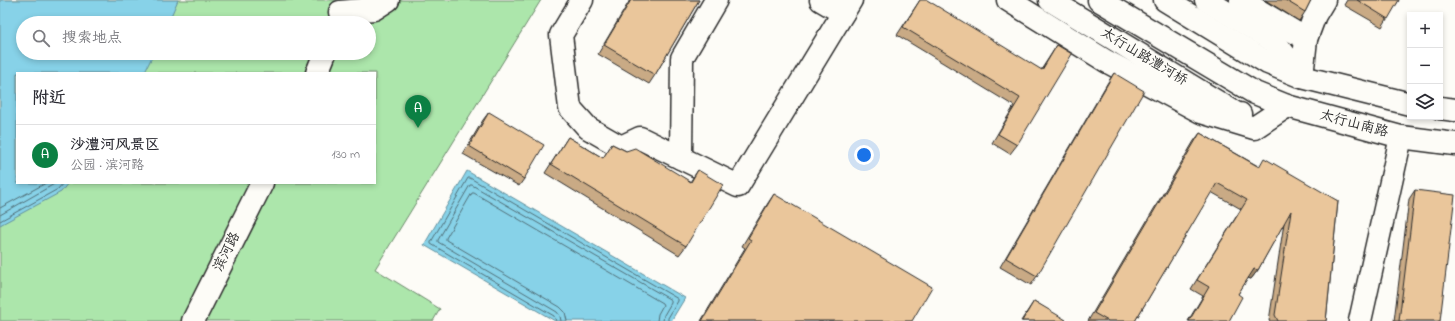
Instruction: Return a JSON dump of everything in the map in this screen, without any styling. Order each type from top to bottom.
[{"type":"street","points":[[340,12],[374,8],[388,0]]},
{"type":"street","points":[[582,0],[561,35],[570,108],[588,128],[622,147],[640,138],[738,186],[847,6],[821,0]]},
{"type":"street","points":[[681,158],[682,58],[716,0]]},
{"type":"street","points":[[1008,0],[1106,61],[1201,112],[1254,128],[1287,106],[1302,77],[1306,39],[1315,15],[1324,0]]},
{"type":"street","name":"太行山路澧河桥","points":[[1050,0],[1238,114],[1287,106]]},
{"type":"street","name":"太行山路澧河桥","points":[[1099,0],[1255,93]]},
{"type":"street","points":[[1165,0],[1268,63],[1302,77],[1407,103]]},
{"type":"street","points":[[1206,0],[1275,42],[1302,77]]},
{"type":"street","points":[[1241,0],[1306,39]]},
{"type":"street","points":[[317,72],[322,60]]},
{"type":"street","name":"太行山南路","points":[[1255,93],[1287,106],[1401,137],[1455,144]]},
{"type":"street","points":[[1443,108],[1455,110]]},
{"type":"street","points":[[1360,321],[1401,137]]},
{"type":"street","name":"滨河路","points":[[192,321],[261,184]]},
{"type":"green space","points":[[0,0],[541,0],[375,269],[440,309],[433,321],[0,321]]},
{"type":"water","points":[[0,0],[178,0],[171,16],[16,16],[16,60],[150,60],[144,72],[16,72],[16,184],[67,184],[61,192],[0,225]]},
{"type":"water","points":[[467,171],[685,298],[671,321],[555,321],[424,245]]},
{"type":"building","points":[[631,0],[699,0],[655,75],[604,45]]},
{"type":"building","points":[[920,0],[927,0],[1042,70],[1057,45],[1072,54],[1017,145],[998,134],[1020,98],[903,27]]},
{"type":"building","points":[[1285,0],[1311,0],[1305,12]]},
{"type":"building","points":[[1357,0],[1399,0],[1388,19]]},
{"type":"building","points":[[1114,73],[1144,91],[1037,276],[1006,258]]},
{"type":"building","points":[[489,112],[544,145],[524,179],[469,146]]},
{"type":"building","points":[[1200,133],[1259,167],[1264,158],[1338,201],[1326,321],[1278,321],[1275,315],[1291,211],[1258,270],[1254,269],[1238,294],[1242,297],[1229,321],[1189,321],[1209,287],[1197,280],[1247,200],[1217,183],[1135,321],[1108,321],[1094,313]]},
{"type":"building","points":[[568,137],[603,158],[612,144],[626,151],[635,148],[691,182],[698,170],[723,185],[686,246],[551,164]]},
{"type":"building","points":[[1415,190],[1455,195],[1440,321],[1399,321]]},
{"type":"building","points":[[774,194],[932,287],[912,321],[702,321],[751,240],[748,238]]},
{"type":"building","points":[[1034,301],[1066,320],[1022,321]]},
{"type":"place","name":"沙澧河风景区","points":[[418,128]]}]
